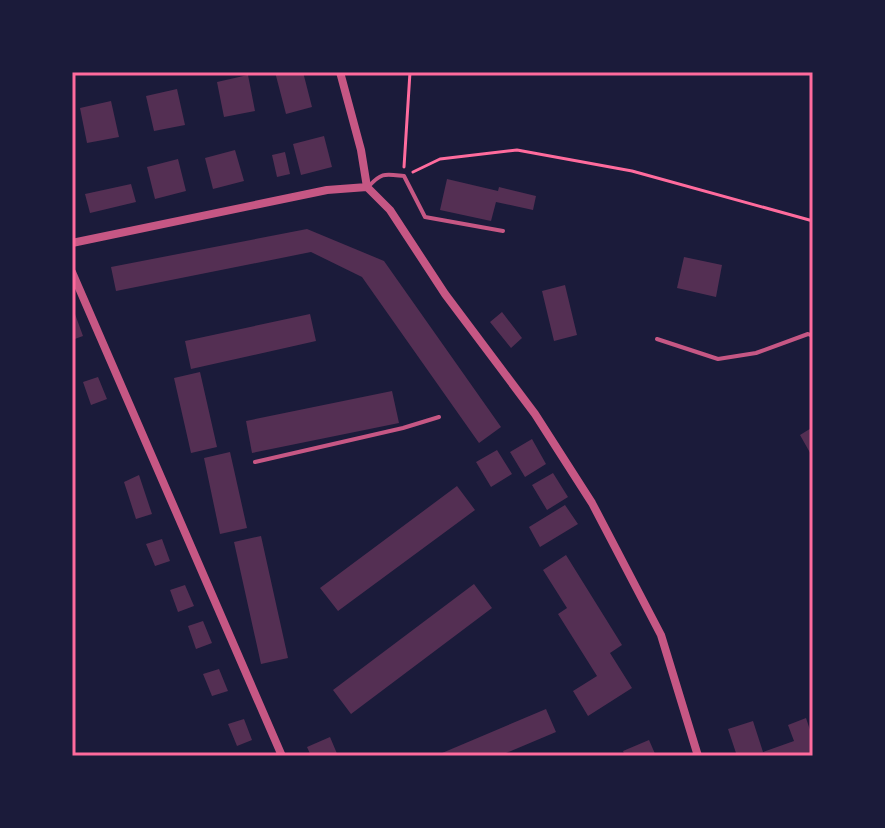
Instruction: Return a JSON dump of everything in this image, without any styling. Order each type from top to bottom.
[{"type":"street","points":[[340,72],[361,150],[367,187],[390,210],[445,294],[535,414],[592,503],[661,635],[698,756]]},
{"type":"street","points":[[72,243],[327,190],[367,187]]},
{"type":"street","points":[[72,272],[282,756]]},
{"type":"lane","points":[[367,187],[379,175],[404,176],[425,217],[503,231]]},
{"type":"lane","points":[[657,339],[718,359],[756,353],[808,334],[813,336]]},
{"type":"lane","points":[[255,462],[439,417]]},
{"type":"path","points":[[410,72],[404,176],[440,159],[517,150],[632,171],[813,221]]},
{"type":"building","points":[[275,72],[303,72],[312,107],[286,114]]},
{"type":"building","points":[[248,75],[255,111],[224,117],[217,82]]},
{"type":"building","points":[[177,89],[185,125],[154,131],[146,96]]},
{"type":"building","points":[[111,101],[119,137],[87,143],[80,108]]},
{"type":"building","points":[[324,136],[332,167],[301,175],[293,144]]},
{"type":"building","points":[[235,150],[244,181],[213,189],[205,158]]},
{"type":"building","points":[[285,152],[290,174],[277,177],[272,155]]},
{"type":"building","points":[[178,159],[186,191],[155,199],[147,167]]},
{"type":"building","points":[[447,179],[536,196],[533,210],[496,202],[491,221],[440,210]]},
{"type":"building","points":[[131,184],[136,202],[90,213],[85,194]]},
{"type":"building","points":[[307,229],[384,261],[501,427],[479,443],[362,277],[311,252],[116,291],[111,267]]},
{"type":"building","points":[[684,257],[722,265],[716,297],[677,288]]},
{"type":"building","points":[[565,285],[577,335],[554,341],[542,291]]},
{"type":"building","points":[[502,312],[522,338],[511,348],[490,322]]},
{"type":"building","points":[[75,314],[83,336],[72,340],[72,315]]},
{"type":"building","points":[[310,314],[316,341],[191,369],[185,341]]},
{"type":"building","points":[[200,372],[217,447],[191,453],[174,378]]},
{"type":"building","points":[[98,377],[107,399],[91,405],[83,382]]},
{"type":"building","points":[[392,391],[399,423],[252,453],[246,421]]},
{"type":"building","points":[[813,427],[813,458],[800,435]]},
{"type":"building","points":[[532,439],[546,464],[525,477],[510,452]]},
{"type":"building","points":[[497,450],[512,474],[491,487],[476,462]]},
{"type":"building","points":[[230,452],[247,528],[220,534],[204,458]]},
{"type":"building","points":[[553,473],[568,497],[547,510],[532,485]]},
{"type":"building","points":[[139,475],[152,514],[136,519],[124,482]]},
{"type":"building","points":[[457,486],[475,510],[338,611],[320,588]]},
{"type":"building","points":[[565,505],[578,524],[540,547],[529,527]]},
{"type":"building","points":[[261,536],[288,658],[261,664],[234,542]]},
{"type":"building","points":[[162,539],[170,561],[155,566],[146,544]]},
{"type":"building","points":[[566,555],[622,645],[610,653],[632,688],[588,716],[573,691],[597,676],[558,614],[567,608],[543,570]]},
{"type":"building","points":[[474,584],[492,608],[351,714],[333,690]]},
{"type":"building","points":[[185,585],[194,606],[178,612],[170,590]]},
{"type":"building","points":[[203,621],[212,643],[196,649],[188,626]]},
{"type":"building","points":[[219,669],[228,691],[212,696],[203,674]]},
{"type":"building","points":[[546,709],[556,732],[499,756],[435,756]]},
{"type":"building","points":[[806,718],[813,739],[813,756],[737,756],[728,729],[753,721],[763,752],[794,741],[788,725]]},
{"type":"building","points":[[244,719],[252,740],[237,746],[228,724]]},
{"type":"building","points":[[330,737],[338,756],[311,756],[307,747]]},
{"type":"building","points":[[649,740],[656,756],[625,756],[623,751]]}]
